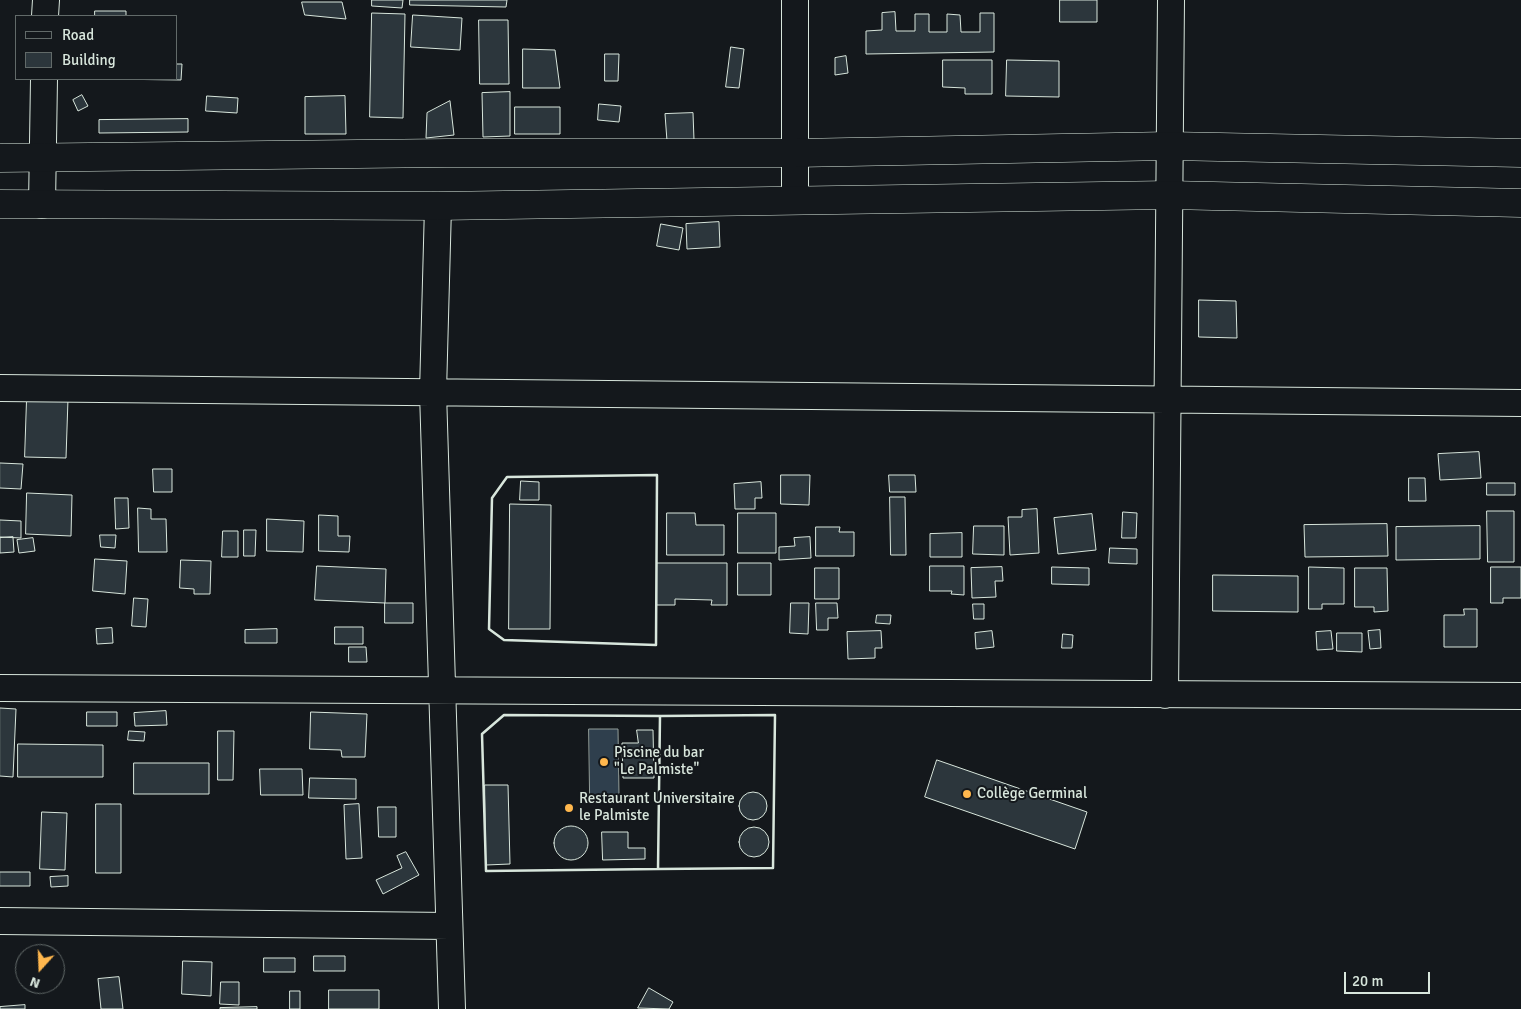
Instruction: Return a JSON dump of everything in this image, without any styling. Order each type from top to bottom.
[{"type":"main road","points":[[0,158],[447,153],[796,153],[1170,146],[1521,154]]},
{"type":"main road","points":[[0,204],[438,206],[1169,195],[1521,203]]},
{"type":"street","points":[[45,15],[46,0]]},
{"type":"street","points":[[795,201],[796,0]]},
{"type":"street","points":[[1165,695],[1171,0]]},
{"type":"street","points":[[42,205],[44,80]]},
{"type":"street","points":[[438,206],[433,392],[452,1009]]},
{"type":"street","points":[[0,388],[1168,398],[1521,403]]},
{"type":"street","points":[[0,688],[1521,696]]},
{"type":"street","points":[[0,921],[450,926]]},
{"type":"water","name":"Piscine du bar \"Le Palmiste\"","points":[[589,729],[618,729],[619,796],[590,796]]},
{"type":"building","points":[[372,0],[403,0],[402,8],[372,6]]},
{"type":"building","points":[[410,0],[507,0],[506,7],[410,5]]},
{"type":"building","points":[[1060,0],[1097,0],[1097,22],[1060,22]]},
{"type":"building","points":[[302,2],[342,2],[346,19],[305,15]]},
{"type":"building","points":[[95,11],[126,11],[126,15],[95,15]]},
{"type":"building","points":[[895,12],[896,31],[915,31],[915,14],[929,14],[929,32],[947,32],[947,14],[960,15],[961,32],[980,32],[980,13],[994,13],[994,52],[866,54],[866,31],[882,30],[882,13]]},
{"type":"building","points":[[372,13],[405,14],[403,118],[370,117]]},
{"type":"building","points":[[413,15],[462,18],[460,50],[411,47]]},
{"type":"building","points":[[479,20],[508,20],[509,84],[480,84]]},
{"type":"building","points":[[731,47],[744,49],[739,88],[726,87]]},
{"type":"building","points":[[523,49],[555,50],[560,88],[523,88]]},
{"type":"building","points":[[605,54],[619,54],[618,81],[605,81]]},
{"type":"building","points":[[846,56],[848,73],[835,75],[835,58]]},
{"type":"building","points":[[943,60],[992,60],[992,94],[965,94],[965,88],[943,87]]},
{"type":"building","points":[[1007,60],[1059,61],[1059,97],[1006,96]]},
{"type":"building","points":[[178,64],[182,64],[181,80],[178,80]]},
{"type":"building","points":[[510,92],[510,136],[483,137],[482,93]]},
{"type":"building","points":[[82,95],[88,106],[78,111],[73,100]]},
{"type":"building","points":[[207,96],[238,98],[237,113],[206,111]]},
{"type":"building","points":[[345,96],[346,134],[305,134],[305,97]]},
{"type":"building","points":[[450,101],[454,135],[426,138],[427,113]]},
{"type":"building","points":[[599,104],[621,106],[619,122],[598,120]]},
{"type":"building","points":[[515,107],[560,107],[560,134],[515,134]]},
{"type":"building","points":[[693,113],[694,140],[667,141],[665,114]]},
{"type":"building","points":[[188,119],[188,132],[99,133],[99,120]]},
{"type":"building","points":[[719,222],[720,247],[687,249],[686,224]]},
{"type":"building","points":[[661,224],[683,228],[679,250],[657,246]]},
{"type":"building","points":[[1199,300],[1236,301],[1237,338],[1199,337]]},
{"type":"building","points":[[27,398],[68,399],[66,458],[25,457]]},
{"type":"building","points":[[1479,452],[1481,478],[1440,480],[1438,454]]},
{"type":"building","points":[[0,463],[23,464],[21,489],[0,488]]},
{"type":"building","points":[[153,469],[172,469],[172,492],[154,492]]},
{"type":"building","points":[[781,475],[810,475],[809,505],[781,504]]},
{"type":"building","points":[[889,475],[915,475],[916,492],[890,492]]},
{"type":"building","points":[[1409,478],[1425,478],[1426,501],[1409,501]]},
{"type":"building","points":[[521,481],[539,482],[539,500],[520,500]]},
{"type":"building","points":[[761,482],[762,498],[755,498],[755,509],[735,509],[734,484]]},
{"type":"building","points":[[1487,483],[1515,483],[1515,495],[1487,495]]},
{"type":"building","points":[[27,493],[72,495],[71,536],[26,534]]},
{"type":"building","points":[[890,497],[905,497],[906,555],[891,555]]},
{"type":"building","points":[[115,498],[128,498],[129,528],[116,529]]},
{"type":"building","points":[[510,504],[551,505],[550,629],[509,629]]},
{"type":"building","points":[[138,508],[151,509],[151,519],[166,519],[167,552],[139,552]]},
{"type":"building","points":[[1037,509],[1039,553],[1010,555],[1008,517],[1022,517],[1022,510]]},
{"type":"building","points":[[1487,511],[1514,511],[1514,562],[1488,562]]},
{"type":"building","points":[[1123,512],[1137,513],[1136,538],[1122,538]]},
{"type":"building","points":[[667,513],[695,513],[696,525],[724,525],[724,555],[667,555]]},
{"type":"building","points":[[738,513],[776,513],[776,553],[738,553]]},
{"type":"building","points":[[1092,514],[1096,550],[1058,554],[1054,518]]},
{"type":"building","points":[[319,515],[338,516],[338,536],[350,536],[349,552],[319,551]]},
{"type":"building","points":[[267,519],[304,521],[303,552],[267,551]]},
{"type":"building","points":[[0,520],[21,521],[21,538],[0,537]]},
{"type":"building","points":[[1387,524],[1388,556],[1305,557],[1304,525]]},
{"type":"building","points":[[974,526],[1004,526],[1004,555],[973,554]]},
{"type":"building","points":[[1480,526],[1480,559],[1396,560],[1396,527]]},
{"type":"building","points":[[816,527],[840,527],[839,532],[854,532],[854,556],[816,556]]},
{"type":"building","points":[[244,530],[256,530],[255,556],[244,556]]},
{"type":"building","points":[[223,531],[238,531],[238,557],[222,557]]},
{"type":"building","points":[[962,533],[962,557],[930,557],[930,534]]},
{"type":"building","points":[[100,535],[116,535],[115,548],[101,547]]},
{"type":"building","points":[[13,537],[14,552],[0,553],[0,538]]},
{"type":"building","points":[[810,537],[811,558],[779,560],[779,547],[795,546],[794,538]]},
{"type":"building","points":[[33,538],[35,551],[19,553],[17,540]]},
{"type":"building","points":[[1110,548],[1137,549],[1137,564],[1109,563]]},
{"type":"building","points":[[95,559],[127,561],[125,594],[93,591]]},
{"type":"building","points":[[181,560],[211,561],[210,594],[194,594],[194,589],[180,588]]},
{"type":"building","points":[[657,563],[727,563],[727,605],[711,605],[712,600],[675,599],[675,605],[657,605]]},
{"type":"building","points":[[738,563],[771,563],[771,595],[738,595]]},
{"type":"building","points":[[317,566],[386,569],[385,603],[315,600]]},
{"type":"building","points":[[930,566],[964,566],[964,595],[951,594],[952,591],[930,591]]},
{"type":"building","points":[[1002,567],[1003,581],[995,581],[996,597],[972,598],[971,568]]},
{"type":"building","points":[[1052,567],[1089,568],[1089,585],[1052,584]]},
{"type":"building","points":[[1309,567],[1344,568],[1344,604],[1322,604],[1322,609],[1309,609]]},
{"type":"building","points":[[1491,567],[1521,567],[1521,598],[1503,598],[1503,603],[1491,603]]},
{"type":"building","points":[[815,568],[839,568],[839,599],[815,599]]},
{"type":"building","points":[[1355,568],[1387,568],[1388,611],[1374,612],[1374,607],[1355,607]]},
{"type":"building","points":[[1213,575],[1298,576],[1298,612],[1213,611]]},
{"type":"building","points":[[134,598],[148,599],[146,627],[132,626]]},
{"type":"building","points":[[385,603],[413,603],[413,623],[385,623]]},
{"type":"building","points":[[791,603],[809,603],[808,634],[790,633]]},
{"type":"building","points":[[816,603],[837,603],[838,618],[828,618],[828,630],[817,630]]},
{"type":"building","points":[[973,604],[984,604],[984,619],[974,619]]},
{"type":"building","points":[[1464,609],[1477,609],[1477,647],[1444,647],[1444,615],[1464,615]]},
{"type":"building","points":[[877,615],[891,615],[890,624],[876,623]]},
{"type":"building","points":[[335,627],[363,627],[363,644],[335,644]]},
{"type":"building","points":[[112,628],[113,643],[97,644],[96,629]]},
{"type":"building","points":[[277,629],[277,643],[245,643],[245,630]]},
{"type":"building","points":[[1380,630],[1381,648],[1370,649],[1368,631]]},
{"type":"building","points":[[881,631],[882,648],[875,648],[875,658],[848,659],[847,632]]},
{"type":"building","points":[[992,631],[994,647],[976,649],[975,633]]},
{"type":"building","points":[[1331,631],[1333,649],[1317,650],[1316,632]]},
{"type":"building","points":[[1337,633],[1362,633],[1362,652],[1337,651]]},
{"type":"building","points":[[1063,634],[1073,635],[1072,648],[1062,648]]},
{"type":"building","points":[[349,647],[366,647],[367,662],[349,662]]},
{"type":"building","points":[[0,708],[16,709],[13,777],[0,776]]},
{"type":"building","points":[[166,711],[167,725],[135,726],[134,713]]},
{"type":"building","points":[[87,712],[117,712],[117,726],[87,726]]},
{"type":"building","points":[[311,712],[367,714],[365,757],[342,757],[341,750],[310,749]]},
{"type":"building","points":[[637,730],[653,730],[654,778],[623,778],[622,743],[638,743]]},
{"type":"building","points":[[129,731],[145,732],[144,741],[128,740]]},
{"type":"building","points":[[218,731],[234,731],[233,780],[218,780]]},
{"type":"building","points":[[18,744],[103,745],[103,777],[18,777]]},
{"type":"building","points":[[937,760],[1087,812],[1075,849],[925,797]]},
{"type":"building","points":[[134,763],[209,763],[209,794],[134,794]]},
{"type":"building","points":[[260,769],[302,769],[303,795],[261,795]]},
{"type":"building","points":[[310,778],[356,779],[356,799],[309,798]]},
{"type":"building","points":[[485,785],[508,785],[510,864],[486,865]]},
{"type":"building","points":[[753,792],[763,796],[767,806],[763,816],[753,820],[743,816],[739,806],[743,796]]},
{"type":"building","points":[[96,804],[121,804],[121,873],[96,873]]},
{"type":"building","points":[[359,804],[362,858],[346,859],[344,805]]},
{"type":"building","points":[[378,807],[396,807],[396,837],[379,837]]},
{"type":"building","points":[[42,812],[67,813],[65,870],[40,869]]},
{"type":"building","points":[[571,826],[583,831],[588,843],[583,855],[571,860],[559,855],[554,843],[559,831]]},
{"type":"building","points":[[754,827],[760,828],[768,836],[768,848],[760,856],[754,857],[748,856],[740,848],[739,842],[740,836],[748,828]]},
{"type":"building","points":[[602,832],[628,832],[628,848],[645,848],[645,859],[603,860]]},
{"type":"building","points":[[406,852],[419,875],[383,894],[376,880],[402,868],[397,856]]},
{"type":"building","points":[[0,872],[30,872],[30,886],[0,886]]},
{"type":"building","points":[[68,876],[68,886],[51,887],[50,877]]},
{"type":"building","points":[[314,956],[345,956],[345,971],[314,971]]},
{"type":"building","points":[[264,958],[295,958],[295,972],[264,972]]},
{"type":"building","points":[[183,961],[212,962],[211,996],[182,994]]},
{"type":"building","points":[[119,977],[123,1009],[101,1009],[98,979]]},
{"type":"building","points":[[221,982],[239,982],[239,1005],[220,1004]]},
{"type":"building","points":[[649,988],[673,1002],[669,1009],[638,1008]]},
{"type":"building","points":[[329,990],[379,990],[379,1009],[329,1009]]},
{"type":"building","points":[[290,991],[300,991],[300,1009],[290,1009]]},
{"type":"building","points":[[25,1005],[25,1009],[0,1009],[0,1007]]},
{"type":"building","points":[[257,1007],[257,1009],[220,1009],[220,1008]]},
{"type":"wall","points":[[657,475],[656,645],[504,640],[489,629],[492,498],[507,477],[657,475]]},
{"type":"wall","points":[[504,715],[660,716],[658,869],[486,871],[482,734],[504,715]]},
{"type":"wall","points":[[658,869],[773,868],[775,715],[660,716]]},
{"type":"place","name":"Piscine du bar \"Le Palmiste\"","points":[[604,762]]},
{"type":"place","name":"Collège Germinal","points":[[967,794]]},
{"type":"place","name":"Restaurant Universitaire le Palmiste","points":[[569,808]]}]
